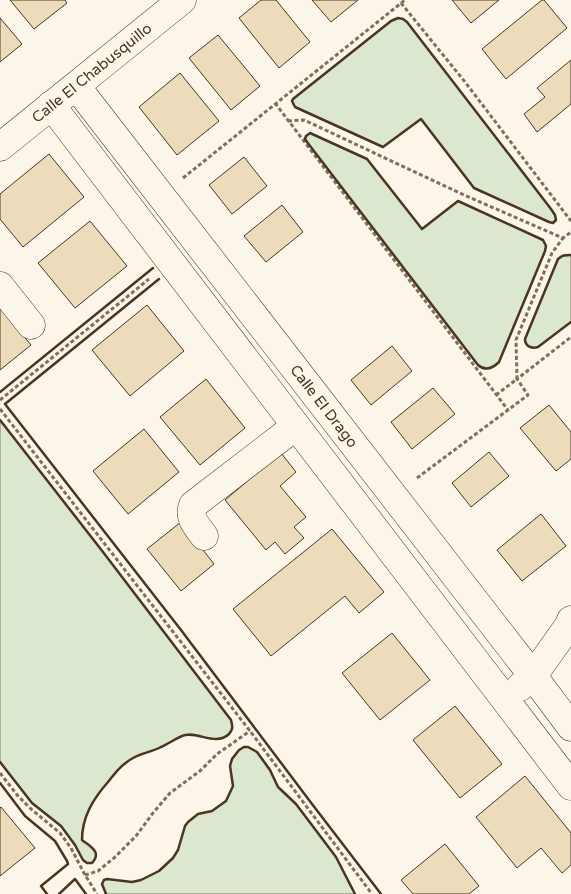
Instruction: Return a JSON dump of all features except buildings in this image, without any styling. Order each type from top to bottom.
[{"type":"street","name":"Calle El Chabusquillo","points":[[0,147],[182,0]]},
{"type":"street","name":"Calle El Drago","points":[[76,86],[571,727]]},
{"type":"street","points":[[51,105],[571,786]]},
{"type":"street","points":[[0,286],[31,325]]},
{"type":"street","points":[[204,536],[193,521],[191,512],[193,505],[296,426]]},
{"type":"street","points":[[505,699],[533,676],[571,620]]},
{"type":"path","points":[[161,196],[405,0]]},
{"type":"path","points":[[401,3],[465,82],[571,221]]},
{"type":"path","points":[[275,103],[508,410]]},
{"type":"path","points":[[287,120],[304,120],[464,195],[563,238]]},
{"type":"path","points":[[394,496],[528,395],[517,379],[516,340],[552,253],[563,238],[571,232]]},
{"type":"path","points":[[0,400],[170,262]]},
{"type":"path","points":[[496,395],[571,337]]},
{"type":"path","points":[[0,409],[250,731],[372,894]]},
{"type":"path","points":[[85,875],[98,870],[114,858],[136,836],[170,793],[200,771],[217,754],[250,731]]},
{"type":"path","points":[[0,773],[18,796],[60,833],[71,848],[97,894]]},
{"type":"green space","points":[[398,18],[407,22],[551,209],[556,220],[553,223],[474,188],[421,119],[383,147],[295,107],[293,99],[391,21]]},
{"type":"green space","points":[[310,133],[367,159],[422,229],[458,201],[543,240],[546,246],[545,251],[499,362],[486,369],[478,365],[307,142],[306,136]]},
{"type":"green space","points":[[564,255],[571,255],[571,322],[538,347],[531,348],[527,345],[525,339],[558,259]]},
{"type":"green space","points":[[0,420],[103,552],[231,720],[232,724],[232,730],[226,737],[212,739],[193,734],[185,735],[158,749],[136,756],[125,763],[103,788],[86,816],[82,840],[92,847],[96,853],[92,863],[87,863],[83,860],[61,826],[32,803],[0,762]]},
{"type":"green space","points":[[244,747],[257,752],[270,769],[278,787],[296,804],[336,857],[355,894],[106,894],[102,884],[104,880],[132,882],[141,880],[159,871],[173,858],[178,850],[188,822],[198,814],[212,811],[226,801],[233,786],[230,766],[232,759]]},
{"type":"wall","points":[[398,18],[407,22],[551,209],[556,220],[553,223],[474,188],[421,119],[383,147],[295,107],[293,99],[391,21],[398,18]]},
{"type":"wall","points":[[310,133],[367,159],[422,229],[458,201],[543,240],[546,246],[545,251],[499,362],[486,369],[478,365],[307,142],[305,139],[310,133]]},
{"type":"wall","points":[[571,255],[558,259],[525,339],[526,343],[531,347],[538,347],[571,322]]},
{"type":"wall","points":[[0,392],[153,268]]},
{"type":"wall","points":[[159,279],[5,404],[181,630],[381,894]]},
{"type":"wall","points":[[0,420],[231,720],[232,727],[232,730],[224,738],[212,739],[194,735],[182,736],[158,749],[136,756],[122,766],[98,795],[86,816],[82,840],[92,847],[96,853],[92,863],[87,863],[83,860],[61,826],[32,803],[0,762]]},
{"type":"wall","points":[[106,894],[102,884],[104,880],[132,882],[141,880],[159,871],[173,858],[178,850],[188,822],[198,814],[212,811],[226,801],[233,786],[230,766],[232,759],[244,747],[257,752],[270,770],[278,787],[296,804],[336,857],[355,894]]},
{"type":"wall","points":[[0,783],[25,816],[55,841],[67,861],[68,864],[41,886],[47,894]]},
{"type":"wall","points":[[59,894],[75,879],[86,894]]}]
